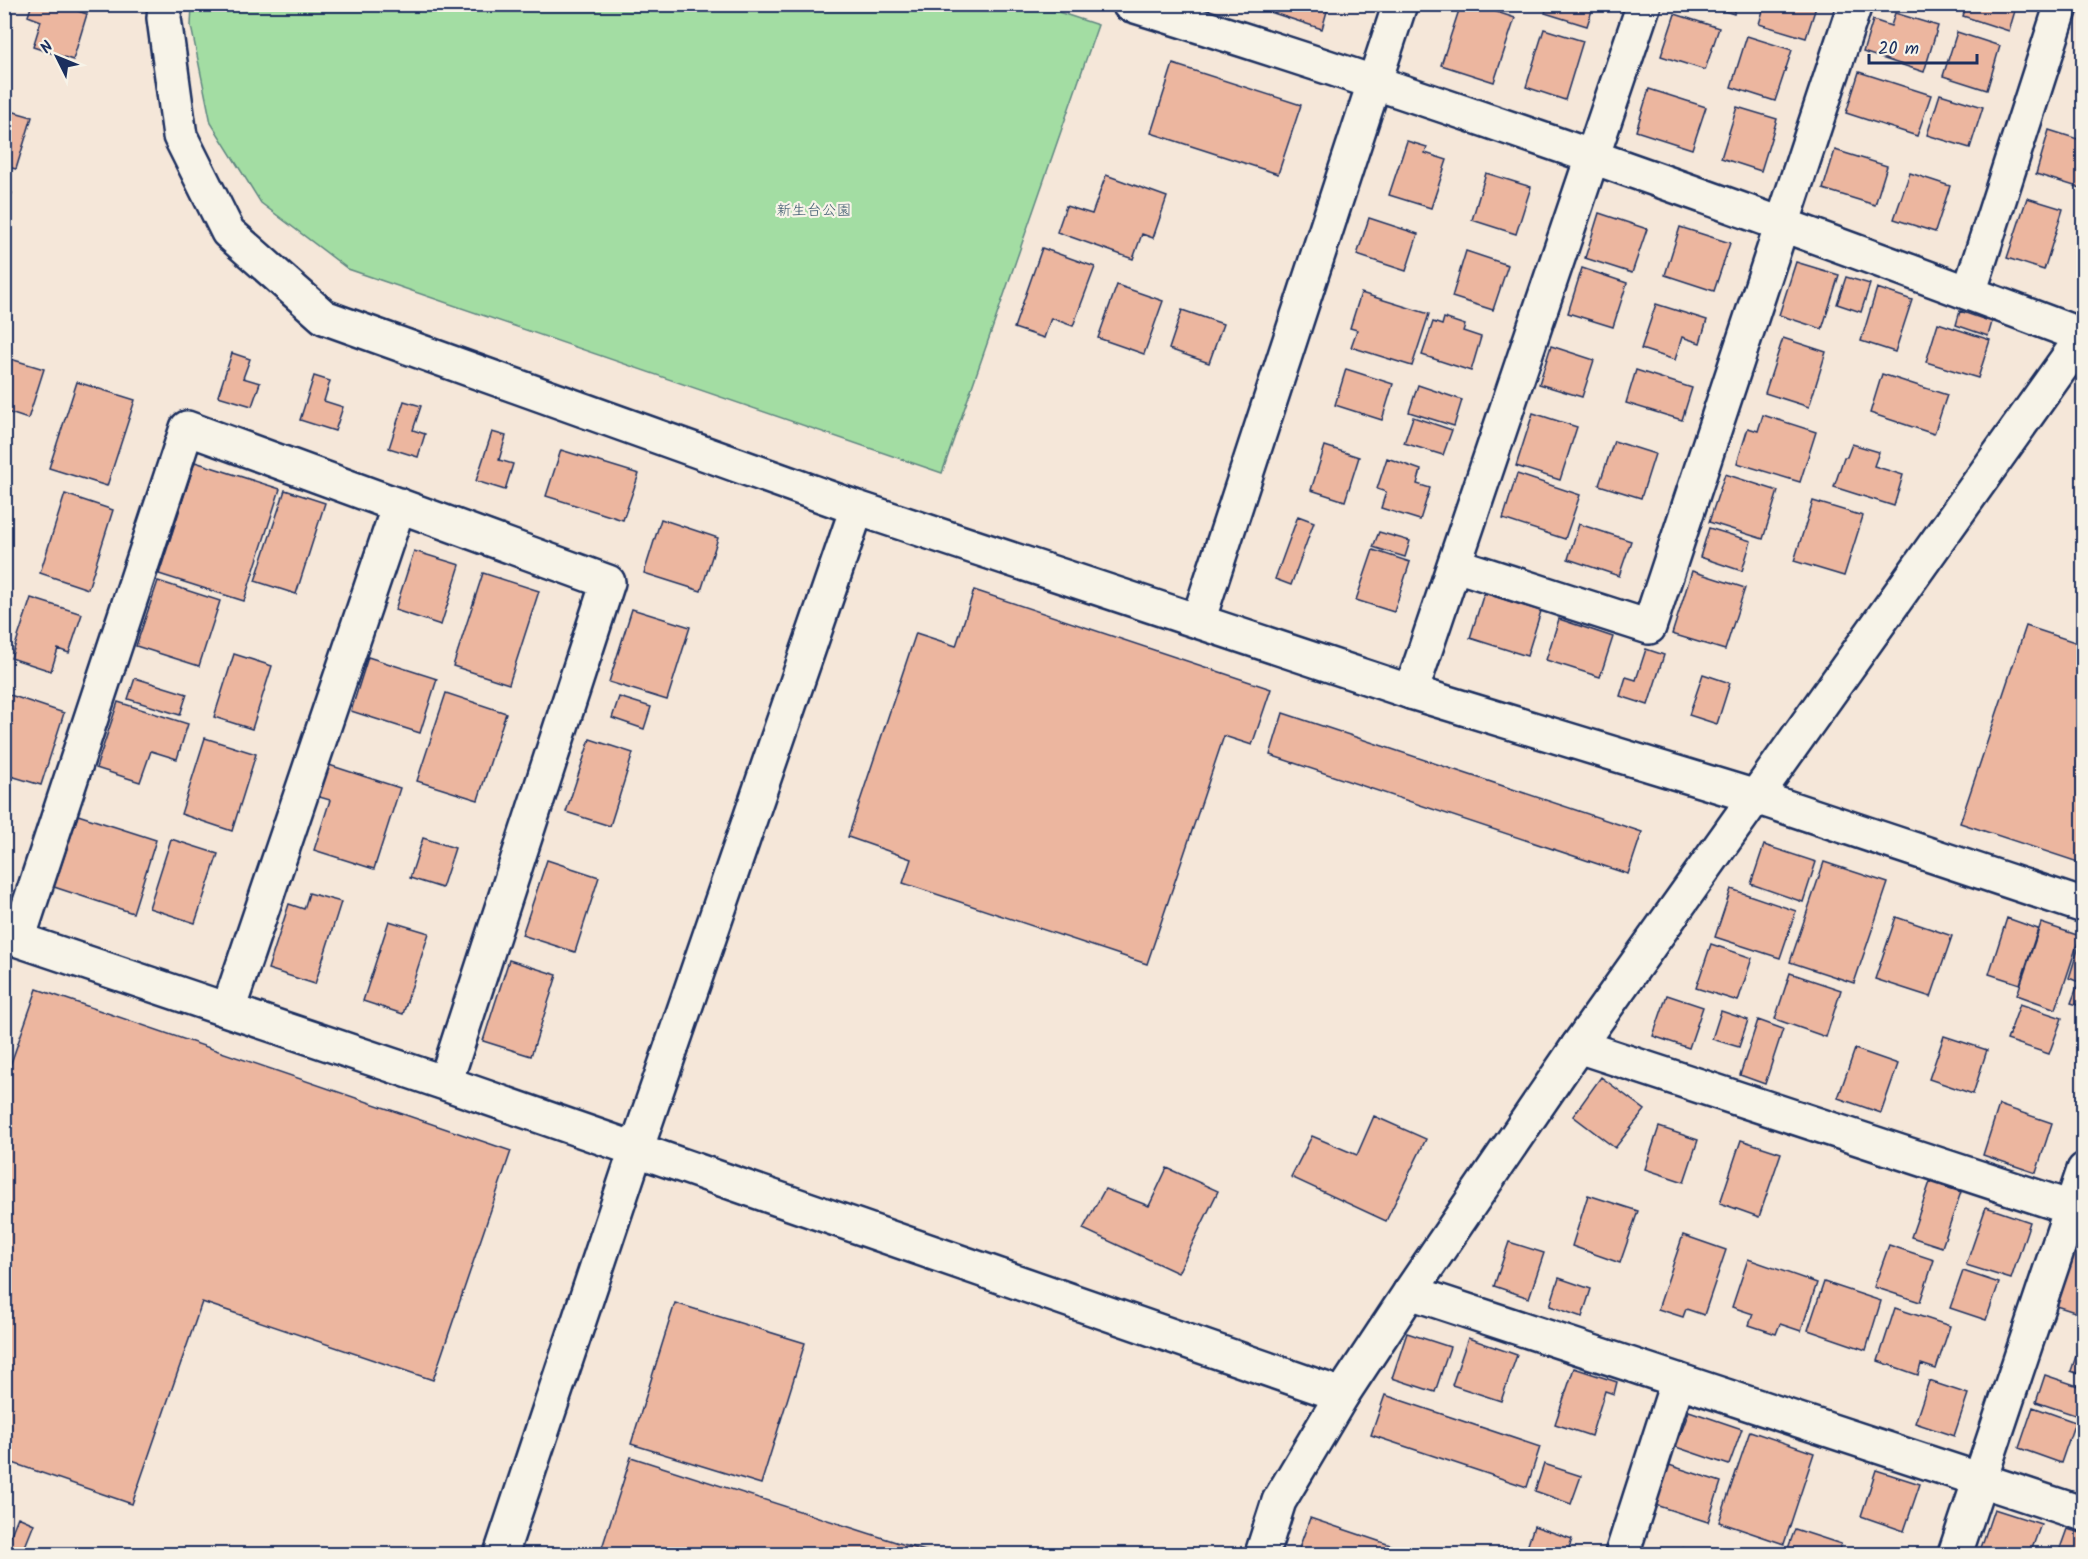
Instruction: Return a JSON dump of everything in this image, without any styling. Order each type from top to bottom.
[{"type":"street","points":[[165,4],[164,18],[180,136],[228,232],[324,317],[857,508],[1411,692],[1756,797],[2084,906]]},
{"type":"street","points":[[1198,621],[1400,4]]},
{"type":"street","points":[[1411,692],[1456,565],[1644,4]]},
{"type":"street","points":[[1456,565],[1649,627],[1855,4]]},
{"type":"street","points":[[1969,293],[2062,4]]},
{"type":"street","points":[[1145,7],[1592,156],[2083,335],[1578,1046],[1410,1292],[1342,1395],[1279,1501],[1262,1554]]},
{"type":"street","points":[[445,1083],[608,582],[187,428],[11,937],[445,1083],[1342,1395]]},
{"type":"street","points":[[228,1010],[399,505]]},
{"type":"street","points":[[501,1554],[636,1150],[857,508]]},
{"type":"street","points":[[1578,1046],[2071,1208]]},
{"type":"street","points":[[1955,1554],[2084,1170]]},
{"type":"street","points":[[1410,1292],[2084,1514]]},
{"type":"street","points":[[1622,1554],[1678,1380]]},
{"type":"green space","name":"新生台公園","points":[[1034,4],[1098,25],[942,473],[348,269],[261,203],[211,123],[191,26],[192,5]]},
{"type":"building","points":[[32,4],[80,4],[78,11],[87,14],[73,60],[33,47],[41,21],[28,16]]},
{"type":"building","points":[[1263,4],[1329,4],[1322,29],[1261,9]]},
{"type":"building","points":[[1461,4],[1473,4],[1515,18],[1494,82],[1441,65]]},
{"type":"building","points":[[1548,4],[1594,4],[1587,26],[1545,13]]},
{"type":"building","points":[[1704,4],[1737,4],[1734,14]]},
{"type":"building","points":[[1765,4],[1817,4],[1806,38],[1759,24]]},
{"type":"building","points":[[1967,4],[2017,4],[2009,31],[1963,16]]},
{"type":"building","points":[[1895,13],[1938,26],[1924,72],[1863,52],[1873,20],[1891,26]]},
{"type":"building","points":[[1675,14],[1719,28],[1705,70],[1661,56]]},
{"type":"building","points":[[1544,29],[1583,41],[1565,100],[1526,87]]},
{"type":"building","points":[[1957,32],[2000,46],[1987,90],[1943,76]]},
{"type":"building","points":[[1747,36],[1792,50],[1775,101],[1731,87]]},
{"type":"building","points":[[1173,64],[1301,105],[1278,174],[1151,133]]},
{"type":"building","points":[[1859,72],[1931,95],[1917,136],[1846,113]]},
{"type":"building","points":[[1649,89],[1706,107],[1692,149],[1636,131]]},
{"type":"building","points":[[1940,94],[1983,107],[1970,148],[1927,135]]},
{"type":"building","points":[[1737,107],[1777,119],[1761,171],[1721,158]]},
{"type":"building","points":[[4,109],[32,117],[16,169],[4,166]]},
{"type":"building","points":[[2049,130],[2084,141],[2084,189],[2036,174]]},
{"type":"building","points":[[1407,141],[1427,147],[1425,153],[1447,160],[1431,208],[1389,195]]},
{"type":"building","points":[[1835,150],[1887,166],[1875,205],[1823,189]]},
{"type":"building","points":[[1486,173],[1531,187],[1516,234],[1472,220]]},
{"type":"building","points":[[1910,173],[1950,186],[1935,232],[1894,219]]},
{"type":"building","points":[[1106,175],[1167,197],[1153,238],[1142,234],[1133,259],[1057,232],[1066,206],[1092,214]]},
{"type":"building","points":[[4,190],[12,193],[4,217]]},
{"type":"building","points":[[2027,198],[2063,209],[2044,270],[2007,258]]},
{"type":"building","points":[[1599,213],[1647,229],[1632,273],[1585,258]]},
{"type":"building","points":[[1369,218],[1418,234],[1406,271],[1357,255]]},
{"type":"building","points":[[1680,227],[1730,243],[1714,291],[1665,275]]},
{"type":"building","points":[[1042,248],[1095,267],[1073,326],[1051,318],[1044,338],[1014,328]]},
{"type":"building","points":[[1466,251],[1508,265],[1493,310],[1452,297]]},
{"type":"building","points":[[1796,262],[1839,275],[1822,329],[1779,315]]},
{"type":"building","points":[[1582,268],[1627,283],[1613,327],[1568,313]]},
{"type":"building","points":[[1846,277],[1870,284],[1861,312],[1837,304]]},
{"type":"building","points":[[1117,285],[1163,301],[1144,354],[1098,338]]},
{"type":"building","points":[[1877,288],[1912,300],[1895,352],[1861,341]]},
{"type":"building","points":[[1361,293],[1429,314],[1412,366],[1351,347],[1357,330],[1350,328]]},
{"type":"building","points":[[1656,304],[1707,320],[1700,343],[1682,337],[1675,360],[1641,349]]},
{"type":"building","points":[[1182,310],[1223,324],[1209,363],[1169,349]]},
{"type":"building","points":[[1960,311],[1992,322],[1988,336],[1956,325]]},
{"type":"building","points":[[1444,318],[1465,325],[1463,331],[1481,337],[1471,371],[1422,355],[1433,322],[1442,325]]},
{"type":"building","points":[[1938,323],[1990,340],[1978,378],[1926,362]]},
{"type":"building","points":[[1783,338],[1826,352],[1809,407],[1765,393]]},
{"type":"building","points":[[1551,346],[1594,360],[1582,397],[1539,384]]},
{"type":"building","points":[[232,353],[250,359],[243,378],[260,383],[252,406],[218,396]]},
{"type":"building","points":[[4,357],[44,369],[28,419],[4,411]]},
{"type":"building","points":[[1346,369],[1393,384],[1382,420],[1335,405]]},
{"type":"building","points":[[1636,370],[1692,388],[1682,420],[1626,403]]},
{"type":"building","points":[[1882,374],[1947,395],[1934,434],[1870,413]]},
{"type":"building","points":[[314,376],[330,381],[324,401],[343,407],[335,431],[300,420]]},
{"type":"building","points":[[77,382],[135,400],[107,486],[49,468]]},
{"type":"building","points":[[1418,385],[1462,400],[1454,426],[1409,412]]},
{"type":"building","points":[[404,401],[421,406],[413,430],[425,434],[418,457],[389,448]]},
{"type":"building","points":[[1533,413],[1577,427],[1560,480],[1516,466]]},
{"type":"building","points":[[1763,415],[1816,432],[1800,482],[1737,463],[1748,428],[1758,431]]},
{"type":"building","points":[[1413,417],[1452,430],[1443,455],[1404,443]]},
{"type":"building","points":[[492,432],[506,436],[499,460],[513,464],[505,490],[476,481]]},
{"type":"building","points":[[1614,441],[1655,454],[1641,498],[1599,485]]},
{"type":"building","points":[[1852,444],[1879,452],[1874,466],[1903,475],[1894,506],[1834,487],[1844,457],[1847,457]]},
{"type":"building","points":[[1325,446],[1359,457],[1345,501],[1311,490]]},
{"type":"building","points":[[561,450],[639,474],[623,520],[546,496]]},
{"type":"building","points":[[1387,458],[1421,470],[1417,484],[1430,488],[1420,520],[1381,508],[1386,492],[1377,489]]},
{"type":"building","points":[[195,462],[280,489],[244,601],[159,574]]},
{"type":"building","points":[[4,470],[10,472],[4,490]]},
{"type":"building","points":[[1517,474],[1580,495],[1565,539],[1503,519]]},
{"type":"building","points":[[1725,474],[1778,491],[1763,539],[1709,522]]},
{"type":"building","points":[[285,490],[325,503],[296,594],[255,581]]},
{"type":"building","points":[[65,494],[113,510],[88,589],[40,573]]},
{"type":"building","points":[[1813,501],[1863,516],[1844,576],[1794,561]]},
{"type":"building","points":[[1298,516],[1314,522],[1291,585],[1275,579]]},
{"type":"building","points":[[661,519],[718,538],[701,591],[644,573]]},
{"type":"building","points":[[1579,524],[1631,541],[1619,576],[1568,559]]},
{"type":"building","points":[[1709,528],[1751,541],[1742,571],[1700,557]]},
{"type":"building","points":[[1379,532],[1410,541],[1405,557],[1373,547]]},
{"type":"building","points":[[1373,550],[1410,562],[1394,612],[1356,600]]},
{"type":"building","points":[[414,551],[460,565],[441,625],[395,610]]},
{"type":"building","points":[[1692,571],[1745,588],[1725,650],[1672,634]]},
{"type":"building","points":[[483,573],[539,591],[509,684],[453,666]]},
{"type":"building","points":[[158,581],[220,601],[199,666],[136,646]]},
{"type":"building","points":[[974,590],[1271,689],[1252,745],[1224,736],[1147,964],[903,883],[911,859],[848,837],[916,633],[956,646]]},
{"type":"building","points":[[1484,593],[1541,611],[1527,656],[1470,638]]},
{"type":"building","points":[[31,598],[82,614],[69,653],[58,649],[51,671],[11,658]]},
{"type":"building","points":[[632,609],[690,627],[667,700],[609,682]]},
{"type":"building","points":[[1559,619],[1613,637],[1600,677],[1546,660]]},
{"type":"building","points":[[2026,626],[2084,645],[2084,864],[1960,823]]},
{"type":"building","points":[[1646,649],[1664,655],[1648,705],[1620,696],[1626,677],[1636,680]]},
{"type":"building","points":[[234,654],[272,666],[252,729],[214,717]]},
{"type":"building","points":[[368,657],[437,679],[420,733],[351,711]]},
{"type":"building","points":[[1703,674],[1730,683],[1717,724],[1689,715]]},
{"type":"building","points":[[135,678],[187,694],[180,715],[128,699]]},
{"type":"building","points":[[4,693],[64,713],[41,785],[4,774]]},
{"type":"building","points":[[446,693],[506,713],[478,800],[417,781]]},
{"type":"building","points":[[619,697],[651,707],[644,729],[612,718]]},
{"type":"building","points":[[118,702],[188,724],[177,759],[151,751],[140,782],[96,768]]},
{"type":"building","points":[[1283,713],[1642,832],[1628,874],[1270,755]]},
{"type":"building","points":[[205,738],[256,754],[232,831],[181,814]]},
{"type":"building","points":[[590,739],[633,753],[610,826],[566,812]]},
{"type":"building","points":[[326,764],[400,788],[374,869],[314,850],[330,800],[316,796]]},
{"type":"building","points":[[78,815],[156,840],[133,913],[54,887]]},
{"type":"building","points":[[423,838],[455,848],[442,888],[410,878]]},
{"type":"building","points":[[171,839],[218,854],[195,923],[149,908]]},
{"type":"building","points":[[1764,845],[1816,862],[1803,902],[1751,884]]},
{"type":"building","points":[[547,860],[599,877],[575,952],[522,935]]},
{"type":"building","points":[[1824,862],[1888,883],[1854,983],[1790,962]]},
{"type":"building","points":[[1731,889],[1796,911],[1780,958],[1715,937]]},
{"type":"building","points":[[309,893],[341,902],[315,984],[268,969],[289,904],[304,909]]},
{"type":"building","points":[[1896,917],[1952,936],[1931,997],[1875,979]]},
{"type":"building","points":[[2007,918],[2038,929],[2020,984],[1989,974]]},
{"type":"building","points":[[389,921],[429,933],[403,1014],[363,1001]]},
{"type":"building","points":[[2041,923],[2080,936],[2056,1009],[2017,995]]},
{"type":"building","points":[[2080,943],[2084,944],[2084,1007],[2071,1003],[2079,982],[2069,978]]},
{"type":"building","points":[[1711,944],[1752,958],[1738,1001],[1696,988]]},
{"type":"building","points":[[509,960],[557,975],[531,1056],[483,1041]]},
{"type":"building","points":[[1790,973],[1841,990],[1826,1037],[1775,1019]]},
{"type":"building","points":[[37,989],[511,1151],[433,1380],[202,1302],[132,1504],[4,1460],[4,1083]]},
{"type":"building","points":[[1667,995],[1703,1007],[1689,1048],[1653,1036]]},
{"type":"building","points":[[2020,1004],[2062,1018],[2049,1054],[2007,1040]]},
{"type":"building","points":[[1721,1011],[1748,1020],[1739,1047],[1712,1039]]},
{"type":"building","points":[[1758,1020],[1783,1029],[1765,1084],[1740,1075]]},
{"type":"building","points":[[1944,1036],[1987,1050],[1973,1094],[1929,1079]]},
{"type":"building","points":[[1855,1049],[1898,1064],[1881,1113],[1838,1098]]},
{"type":"building","points":[[1601,1077],[1645,1110],[1615,1148],[1573,1116]]},
{"type":"building","points":[[1999,1105],[2052,1123],[2036,1173],[1983,1155]]},
{"type":"building","points":[[1374,1116],[1426,1139],[1386,1221],[1291,1177],[1312,1136],[1357,1155]]},
{"type":"building","points":[[1659,1127],[1698,1140],[1684,1182],[1645,1169]]},
{"type":"building","points":[[1741,1140],[1781,1153],[1759,1217],[1720,1203]]},
{"type":"building","points":[[1167,1168],[1218,1191],[1178,1273],[1083,1229],[1105,1189],[1149,1206]]},
{"type":"building","points":[[1930,1182],[1961,1192],[1942,1247],[1911,1237]]},
{"type":"building","points":[[1588,1195],[1638,1211],[1620,1263],[1572,1246]]},
{"type":"building","points":[[1986,1207],[2030,1222],[2011,1279],[1966,1265]]},
{"type":"building","points":[[1683,1235],[1726,1250],[1704,1315],[1686,1309],[1683,1317],[1658,1309]]},
{"type":"building","points":[[1509,1242],[1544,1253],[1529,1298],[1494,1286]]},
{"type":"building","points":[[1889,1245],[1934,1260],[1920,1302],[1874,1287]]},
{"type":"building","points":[[2071,1252],[2084,1256],[2084,1315],[2053,1305]]},
{"type":"building","points":[[1748,1259],[1817,1283],[1801,1331],[1780,1324],[1776,1334],[1749,1325],[1753,1314],[1732,1307]]},
{"type":"building","points":[[1963,1271],[1999,1283],[1986,1320],[1950,1308]]},
{"type":"building","points":[[1559,1278],[1591,1289],[1582,1317],[1550,1306]]},
{"type":"building","points":[[1824,1282],[1881,1301],[1866,1350],[1808,1330]]},
{"type":"building","points":[[675,1303],[805,1343],[761,1484],[631,1444]]},
{"type":"building","points":[[1895,1308],[1950,1326],[1936,1369],[1921,1364],[1918,1375],[1878,1361]]},
{"type":"building","points":[[1407,1333],[1450,1347],[1435,1392],[1392,1378]]},
{"type":"building","points":[[1468,1338],[1517,1355],[1501,1401],[1452,1385]]},
{"type":"building","points":[[2077,1353],[2084,1356],[2084,1376],[2071,1371]]},
{"type":"building","points":[[1574,1368],[1617,1382],[1614,1394],[1605,1391],[1591,1436],[1555,1424]]},
{"type":"building","points":[[2045,1375],[2084,1388],[2084,1418],[2036,1402]]},
{"type":"building","points":[[1929,1381],[1968,1394],[1954,1436],[1915,1423]]},
{"type":"building","points":[[1385,1395],[1540,1447],[1527,1487],[1371,1435]]},
{"type":"building","points":[[2033,1407],[2075,1422],[2061,1463],[2019,1448]]},
{"type":"building","points":[[1689,1411],[1742,1429],[1729,1465],[1676,1447]]},
{"type":"building","points":[[1750,1431],[1814,1453],[1784,1544],[1719,1522]]},
{"type":"building","points":[[631,1457],[899,1543],[935,1554],[600,1554]]},
{"type":"building","points":[[1544,1464],[1581,1476],[1571,1504],[1535,1491]]},
{"type":"building","points":[[1666,1464],[1721,1482],[1708,1522],[1652,1504]]},
{"type":"building","points":[[1876,1470],[1920,1484],[1904,1531],[1861,1516]]},
{"type":"building","points":[[1994,1509],[2041,1524],[2030,1554],[1979,1554]]},
{"type":"building","points":[[18,1517],[34,1524],[22,1554],[4,1554],[4,1536],[10,1537]]},
{"type":"building","points":[[1310,1518],[1417,1554],[1297,1554]]},
{"type":"building","points":[[1534,1526],[1572,1539],[1567,1554],[1525,1554]]},
{"type":"building","points":[[1795,1529],[1841,1544],[1837,1554],[1786,1554]]},
{"type":"building","points":[[2067,1529],[2084,1534],[2084,1554],[2058,1554]]},
{"type":"building","points":[[1683,1548],[1703,1554],[1681,1554]]}]
